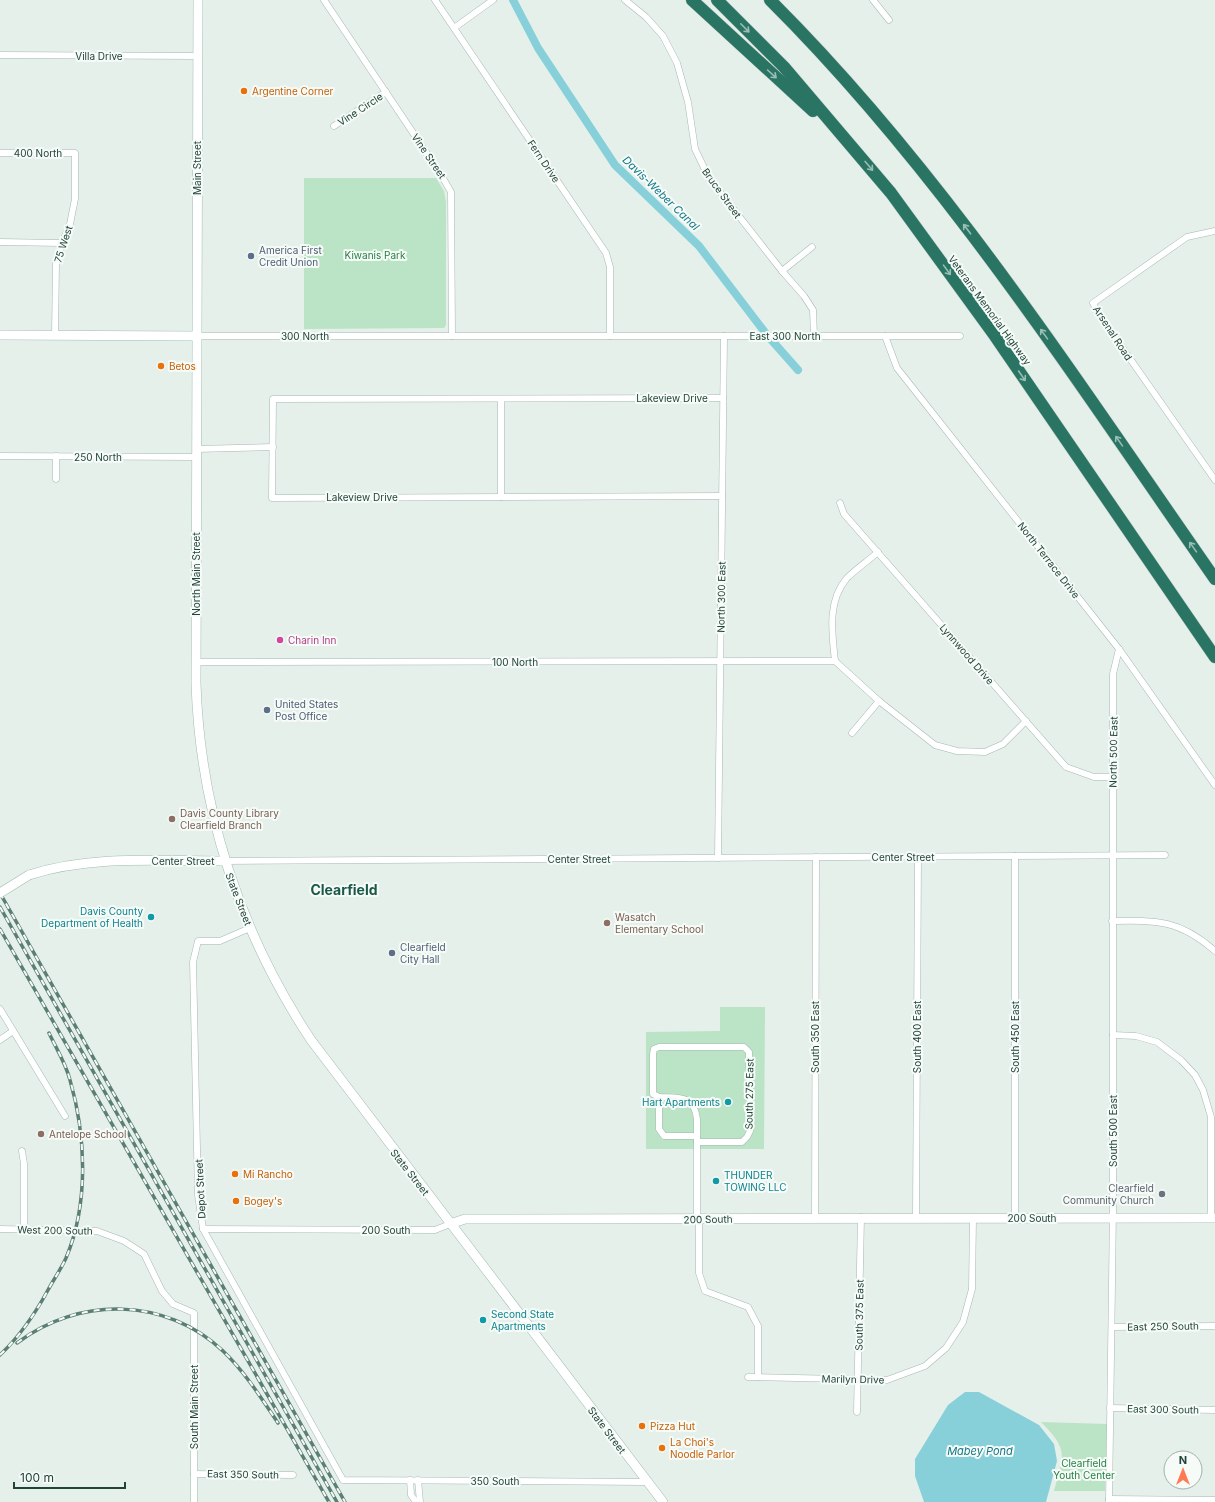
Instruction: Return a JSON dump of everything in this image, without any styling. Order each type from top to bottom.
[{"type":"highway","points":[[692,0],[854,148]]},
{"type":"highway","name":"Veterans Memorial Highway","points":[[717,0],[784,67],[891,193],[995,336],[1215,656]]},
{"type":"highway","points":[[770,0],[817,46]]},
{"type":"highway","points":[[780,0],[817,46],[920,166],[1046,336],[1215,579]]},
{"type":"main road","name":"Main Street","points":[[197,336],[198,0]]},
{"type":"main road","name":"300 North","points":[[0,335],[197,336]]},
{"type":"main road","name":"North Main Street","points":[[197,336],[196,662],[199,740],[211,812]]},
{"type":"main road","name":"State Street","points":[[211,812],[225,861],[250,928],[278,987],[311,1040],[663,1502]]},
{"type":"main road","name":"Center Street","points":[[0,893],[29,875],[53,868],[97,861],[225,861]]},
{"type":"main road","name":"200 South","points":[[450,1224],[465,1219],[861,1217],[1213,1218]]},
{"type":"street","name":"Vine Street","points":[[324,0],[440,173],[451,192],[452,336]]},
{"type":"street","name":"Fern Drive","points":[[435,0],[606,253],[610,268],[610,336]]},
{"type":"street","points":[[454,28],[493,0]]},
{"type":"street","name":"Bruce Street","points":[[625,0],[646,18],[663,36],[677,62],[688,102],[695,149],[708,178],[782,271],[804,296],[813,310],[814,336]]},
{"type":"street","points":[[873,0],[889,20]]},
{"type":"street","name":"Villa Drive","points":[[0,55],[197,56]]},
{"type":"street","name":"Vine Circle","points":[[334,126],[386,92]]},
{"type":"street","name":"400 North","points":[[0,153],[75,153]]},
{"type":"street","name":"75 West","points":[[55,335],[54,283],[56,264],[62,243],[70,224],[75,199],[75,153]]},
{"type":"street","name":"Arsenal Road","points":[[1215,231],[1187,237],[1093,303],[1098,313],[1215,480]]},
{"type":"street","points":[[0,242],[62,243]]},
{"type":"street","points":[[782,271],[812,247]]},
{"type":"street","name":"300 North","points":[[197,336],[610,336]]},
{"type":"street","name":"East 300 North","points":[[610,336],[960,336]]},
{"type":"street","name":"North 300 East","points":[[718,858],[724,336]]},
{"type":"street","name":"North Terrace Drive","points":[[885,336],[898,368],[1119,649],[1215,785]]},
{"type":"street","name":"Lakeview Drive","points":[[722,496],[272,498],[273,399],[723,398]]},
{"type":"street","points":[[501,399],[501,497]]},
{"type":"street","points":[[196,453],[273,447]]},
{"type":"street","name":"250 North","points":[[0,456],[196,453]]},
{"type":"street","points":[[56,456],[56,479]]},
{"type":"street","name":"Lynnwood Drive","points":[[840,503],[844,514],[1066,767],[1094,777],[1112,777]]},
{"type":"street","points":[[878,552],[847,579],[835,598],[831,628],[835,661],[879,701],[935,745],[957,751],[985,752],[1003,744],[1026,721]]},
{"type":"street","name":"North 500 East","points":[[1112,855],[1113,674],[1119,649]]},
{"type":"street","name":"100 North","points":[[196,662],[835,661]]},
{"type":"street","points":[[852,733],[879,701]]},
{"type":"street","name":"South 500 East","points":[[1109,1500],[1113,1218],[1112,855]]},
{"type":"street","name":"Center Street","points":[[225,861],[1165,855]]},
{"type":"street","name":"South 400 East","points":[[916,1217],[918,856]]},
{"type":"street","name":"South 450 East","points":[[1015,856],[1015,1218]]},
{"type":"street","name":"South 350 East","points":[[815,1218],[816,857]]},
{"type":"street","points":[[1112,921],[1171,924],[1187,930],[1215,951]]},
{"type":"street","name":"Depot Street","points":[[250,928],[220,941],[198,941],[193,962],[198,1195],[203,1229],[343,1480]]},
{"type":"street","points":[[0,1009],[65,1116]]},
{"type":"street","points":[[0,1040],[13,1031]]},
{"type":"street","points":[[1113,1035],[1136,1036],[1157,1042],[1181,1060],[1194,1075],[1203,1090],[1211,1117],[1213,1218]]},
{"type":"street","name":"South 275 East","points":[[660,1047],[744,1047],[749,1052],[750,1131],[742,1142],[664,1136],[660,1133],[659,1129],[659,1097],[653,1094],[654,1050],[660,1047]]},
{"type":"street","points":[[659,1097],[682,1098],[689,1101],[696,1112],[699,1273],[705,1291],[748,1308],[758,1326],[758,1377]]},
{"type":"street","points":[[22,1151],[24,1164],[24,1230]]},
{"type":"street","name":"South 375 East","points":[[857,1412],[861,1217]]},
{"type":"street","name":"Marilyn Drive","points":[[748,1377],[887,1380],[925,1366],[946,1348],[963,1322],[972,1289],[972,1218]]},
{"type":"street","name":"200 South","points":[[203,1229],[435,1230],[450,1224]]},
{"type":"street","name":"West 200 South","points":[[0,1229],[97,1230],[124,1241],[144,1254],[162,1291],[173,1304],[194,1313]]},
{"type":"street","name":"South Main Street","points":[[194,1313],[194,1502]]},
{"type":"street","name":"East 250 South","points":[[1112,1327],[1215,1326]]},
{"type":"street","name":"East 300 South","points":[[1110,1408],[1215,1410]]},
{"type":"street","name":"East 350 South","points":[[194,1474],[292,1475]]},
{"type":"street","name":"350 South","points":[[343,1480],[647,1482]]},
{"type":"street","points":[[410,1480],[411,1495],[416,1502]]},
{"type":"street","points":[[418,1480],[420,1502]]},
{"type":"street","points":[[1109,1500],[1215,1500]]},
{"type":"green space","name":"Kiwanis Park","points":[[304,178],[436,178],[444,191],[446,202],[446,325],[444,328],[304,329]]},
{"type":"green space","points":[[720,1007],[765,1007],[764,1149],[646,1149],[646,1032],[720,1031]]},
{"type":"green space","name":"Clearfield Youth Center","points":[[1041,1422],[1107,1424],[1105,1491],[1054,1491],[1062,1461],[1062,1454],[1056,1440]]},
{"type":"water","name":"Mabey Pond","points":[[965,1392],[979,1392],[1039,1425],[1054,1444],[1057,1461],[1046,1502],[924,1502],[915,1476],[915,1459],[948,1405]]},
{"type":"waterway","name":"Davis-Weber Canal","points":[[513,0],[538,48],[615,165],[699,246],[767,335],[798,370]]},
{"type":"railway","points":[[0,893],[345,1502]]},
{"type":"railway","points":[[0,907],[337,1502]]},
{"type":"railway","points":[[0,929],[329,1502]]},
{"type":"railway","points":[[0,1355],[27,1324],[62,1266],[66,1258],[79,1215],[83,1169],[79,1123],[68,1074],[49,1033]]},
{"type":"railway","points":[[17,1343],[41,1328],[67,1317],[94,1311],[122,1309],[149,1312],[175,1320],[200,1333],[223,1351],[246,1377],[278,1423]]},
{"type":"place","name":"Argentine Corner","points":[[244,91]]},
{"type":"place","name":"America First Credit Union","points":[[251,256]]},
{"type":"place","name":"Betos","points":[[161,366]]},
{"type":"place","name":"Charin Inn","points":[[280,640]]},
{"type":"place","name":"United States Post Office","points":[[267,710]]},
{"type":"place","name":"Davis County Library Clearfield Branch","points":[[172,819]]},
{"type":"place","name":"Davis County Department of Health","points":[[151,917]]},
{"type":"place","name":"Wasatch Elementary School","points":[[607,923]]},
{"type":"place","name":"Clearfield City Hall","points":[[392,953]]},
{"type":"place","name":"Hart Apartments","points":[[728,1102]]},
{"type":"place","name":"Antelope School","points":[[41,1134]]},
{"type":"place","name":"Mi Rancho","points":[[235,1174]]},
{"type":"place","name":"THUNDER TOWING LLC","points":[[716,1181]]},
{"type":"place","name":"Clearfield Community Church","points":[[1162,1194]]},
{"type":"place","name":"Bogey's","points":[[236,1201]]},
{"type":"place","name":"Second State Apartments","points":[[483,1320]]},
{"type":"place","name":"Pizza Hut","points":[[642,1426]]},
{"type":"place","name":"La Choi's Noodle Parlor","points":[[662,1448]]},
{"type":"district","name":"Clearfield","points":[[344,890]]}]
